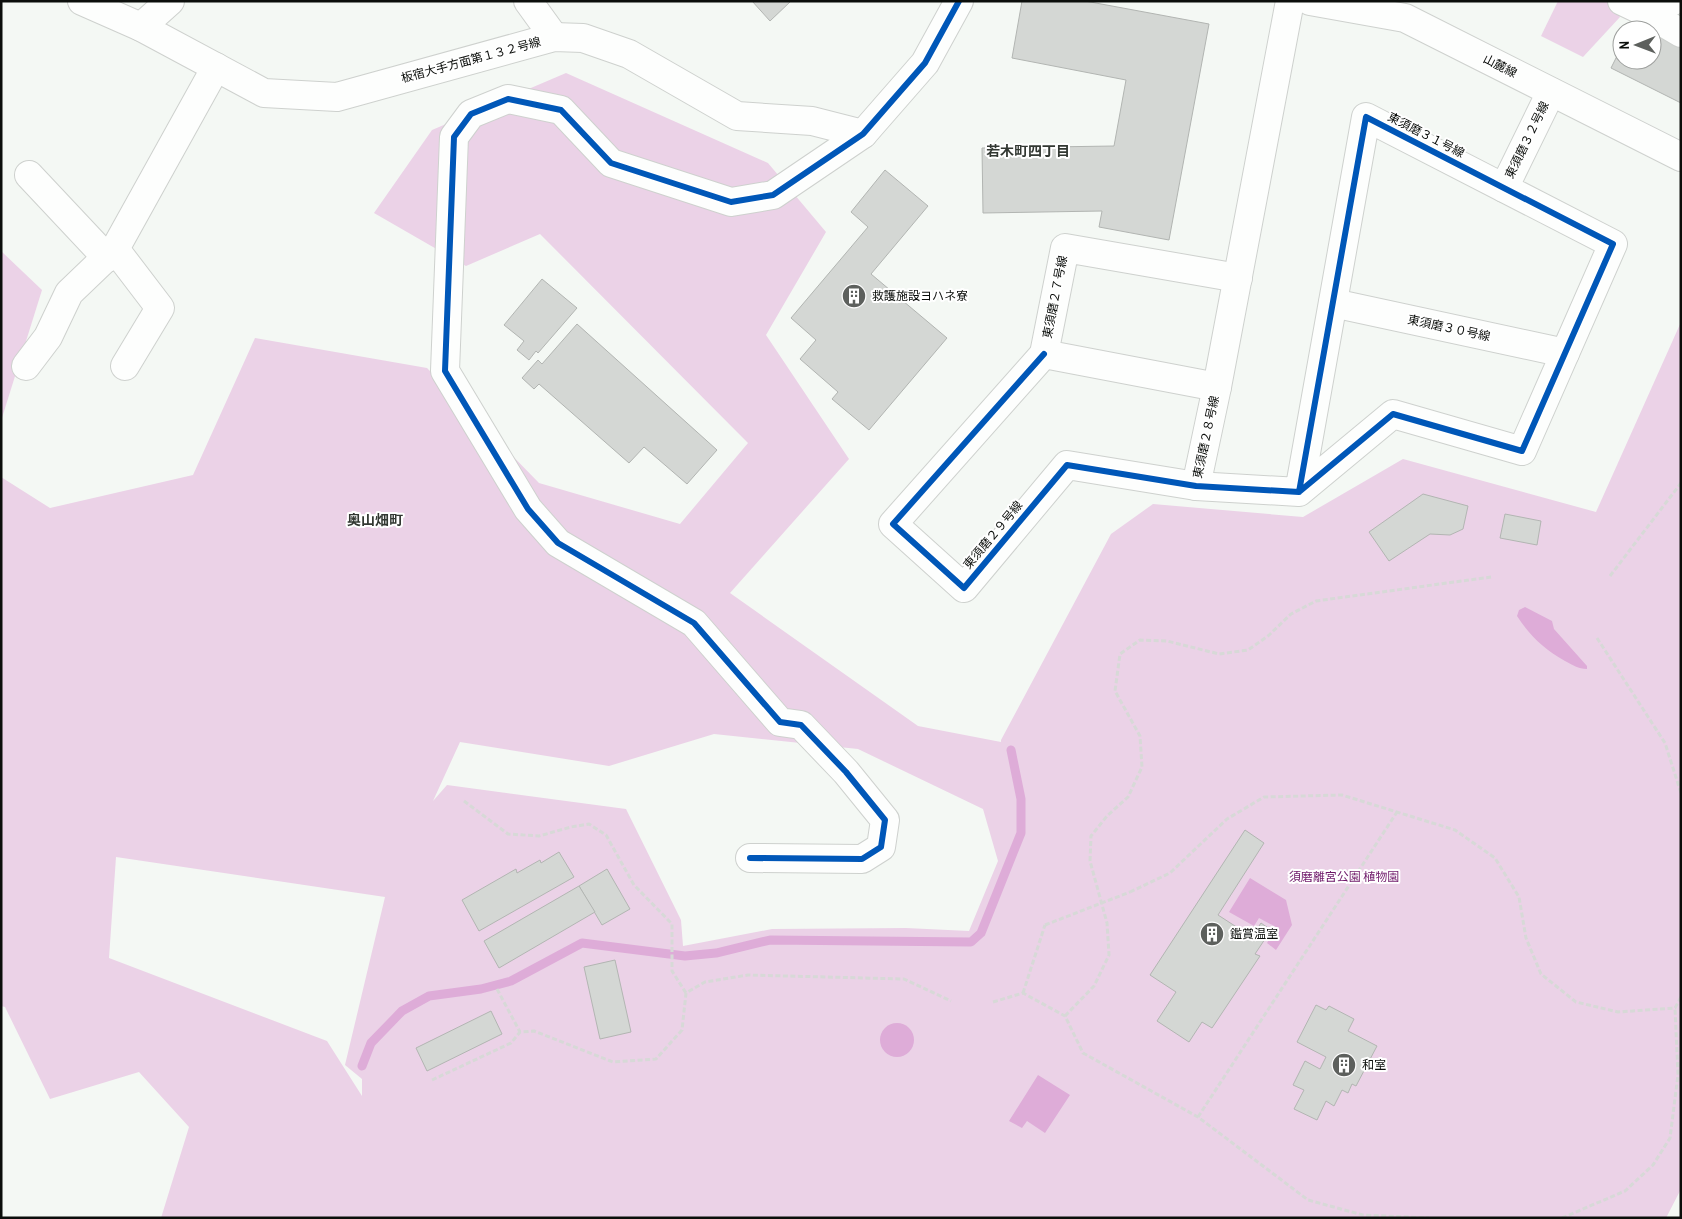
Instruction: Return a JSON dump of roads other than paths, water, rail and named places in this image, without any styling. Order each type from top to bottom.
[{"type":"street","name":"板宿大手方面第１３２号線","points":[[82,1],[141,27],[264,93],[337,97],[554,38],[584,38],[629,54],[737,116],[812,121],[862,134]]},
{"type":"street","points":[[141,27],[170,1]]},
{"type":"street","points":[[528,1],[554,38]]},
{"type":"street","points":[[750,858],[862,859],[881,848],[885,820],[846,772],[801,725],[780,722],[694,623],[558,543],[528,509],[445,371],[454,137],[471,114],[508,99],[561,110],[611,162],[731,202],[773,195],[862,134],[925,63],[959,1]]},
{"type":"street","points":[[1217,387],[1290,1]]},
{"type":"street","name":"山麓線","points":[[1310,1],[1404,18],[1681,157]]},
{"type":"street","points":[[1622,1],[1681,33]]},
{"type":"street","points":[[1647,13],[1673,1]]},
{"type":"street","points":[[26,366],[48,337],[69,293],[111,254],[216,67]]},
{"type":"street","name":"東須磨３２号線","points":[[1504,188],[1551,92]]},
{"type":"street","name":"東須磨３１号線","points":[[1366,117],[1612,244],[1522,451],[1394,414],[1299,492],[1366,117]]},
{"type":"street","points":[[29,175],[111,254],[160,308],[125,366]]},
{"type":"street","name":"東須磨２７号線","points":[[1217,387],[1044,354],[1065,248],[1238,278]]},
{"type":"street","name":"東須磨３０号線","points":[[1333,303],[1565,353]]},
{"type":"street","name":"東須磨２９号線","points":[[1044,354],[893,524],[964,588],[1067,465],[1196,486]]},
{"type":"street","name":"東須磨２８号線","points":[[1196,486],[1217,387]]},
{"type":"street","points":[[1196,486],[1299,492]]},
{"type":"waterway","points":[[362,1066],[371,1043],[402,1011],[429,996],[481,989],[511,981],[582,943],[685,956],[716,953],[770,940],[971,942],[981,933],[1021,833],[1021,799],[1011,750]]},
{"type":"place","name":"救護施設ヨハネ寮","points":[[854,296]]},
{"type":"place","name":"鑑賞温室","points":[[1212,934]]},
{"type":"place","name":"和室","points":[[1344,1065]]},
{"type":"district","name":"若木町四丁目","points":[[1028,151]]},
{"type":"district","name":"奥山畑町","points":[[375,520]]},
{"type":"park label","name":"須磨離宮公園 植物園","points":[[1344,877]]}]
